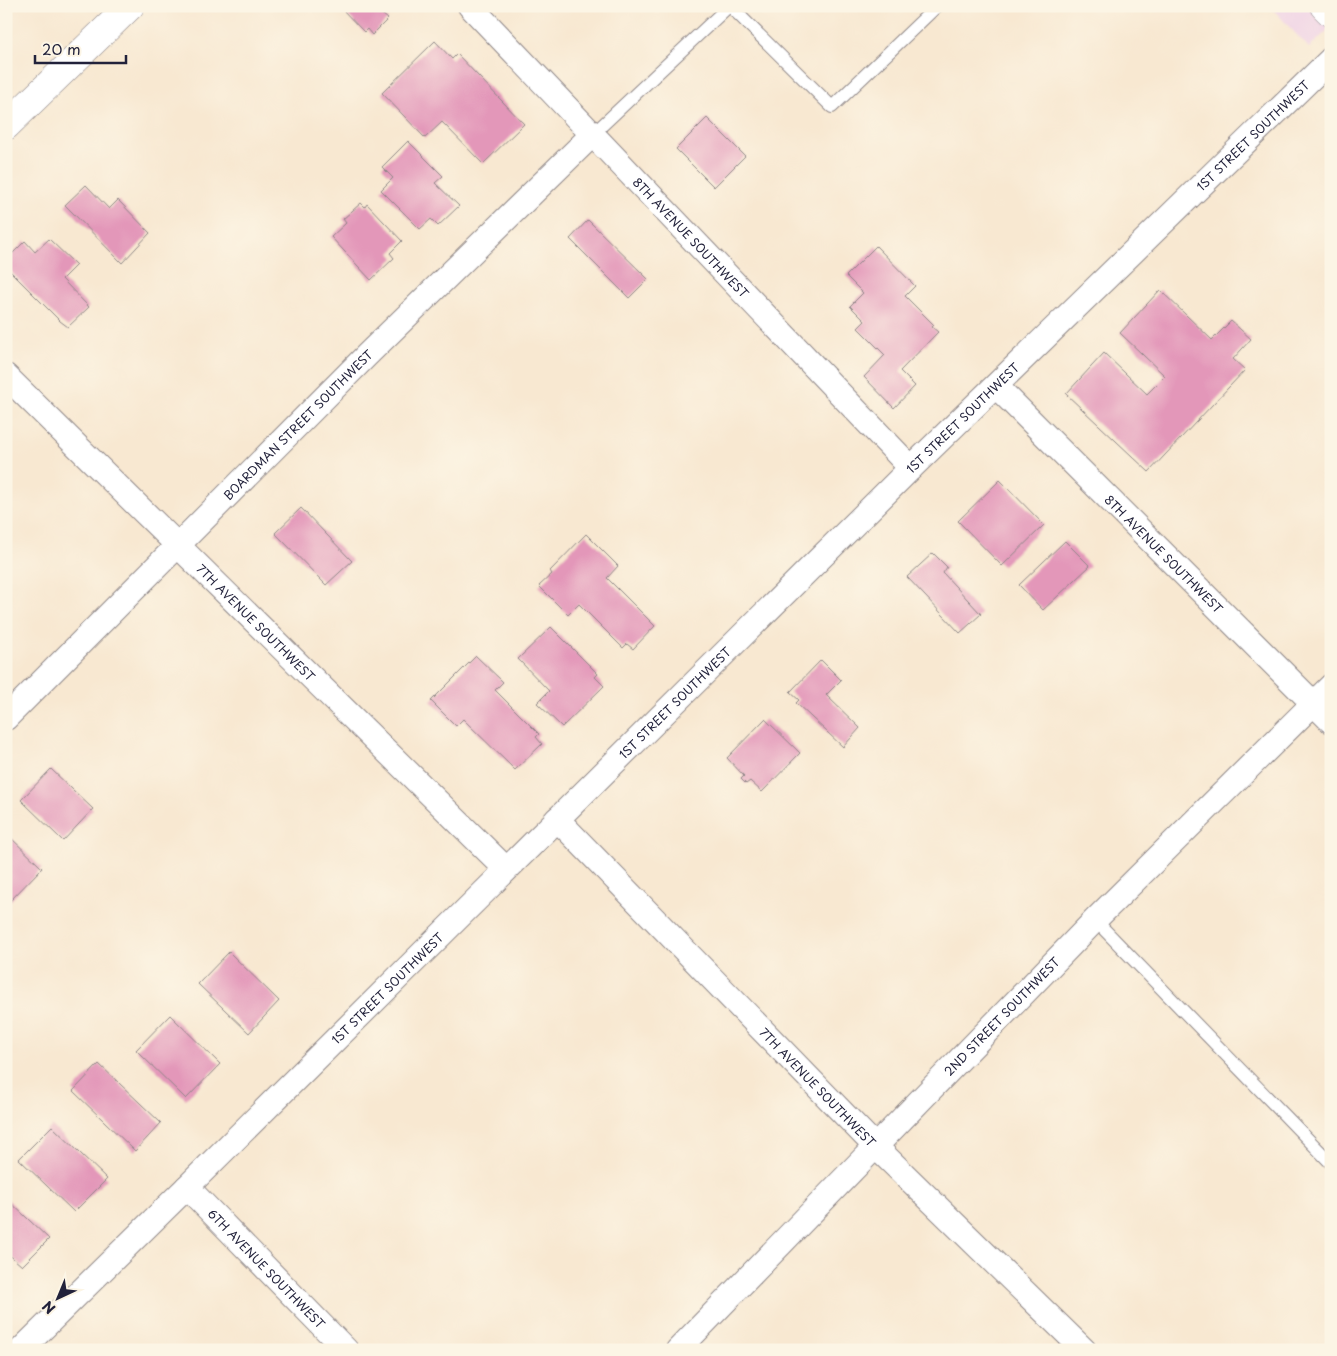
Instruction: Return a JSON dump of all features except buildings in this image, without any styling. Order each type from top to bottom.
[{"type":"street","points":[[6,126],[130,6]]},
{"type":"street","name":"8TH AVENUE SOUTHWEST","points":[[470,6],[911,468]]},
{"type":"street","points":[[1324,6],[1331,13]]},
{"type":"street","name":"1ST STREET SOUTHWEST","points":[[21,1350],[911,468],[1331,59]]},
{"type":"street","name":"BOARDMAN STREET SOUTHWEST","points":[[6,718],[374,348],[593,134]]},
{"type":"street","name":"7TH AVENUE SOUTHWEST","points":[[6,376],[506,869]]},
{"type":"street","name":"8TH AVENUE SOUTHWEST","points":[[996,387],[1331,721]]},
{"type":"street","name":"2ND STREET SOUTHWEST","points":[[678,1350],[1095,920],[1331,686]]},
{"type":"street","name":"7TH AVENUE SOUTHWEST","points":[[557,819],[875,1146],[1084,1350]]},
{"type":"street","name":"6TH AVENUE SOUTHWEST","points":[[187,1187],[346,1350]]},
{"type":"lane","points":[[593,134],[729,6],[832,107],[936,6]]},
{"type":"lane","points":[[1095,920],[1331,1163]]},
{"type":"shaded area","points":[[1270,6],[1331,6],[1331,27],[1309,48]]}]
